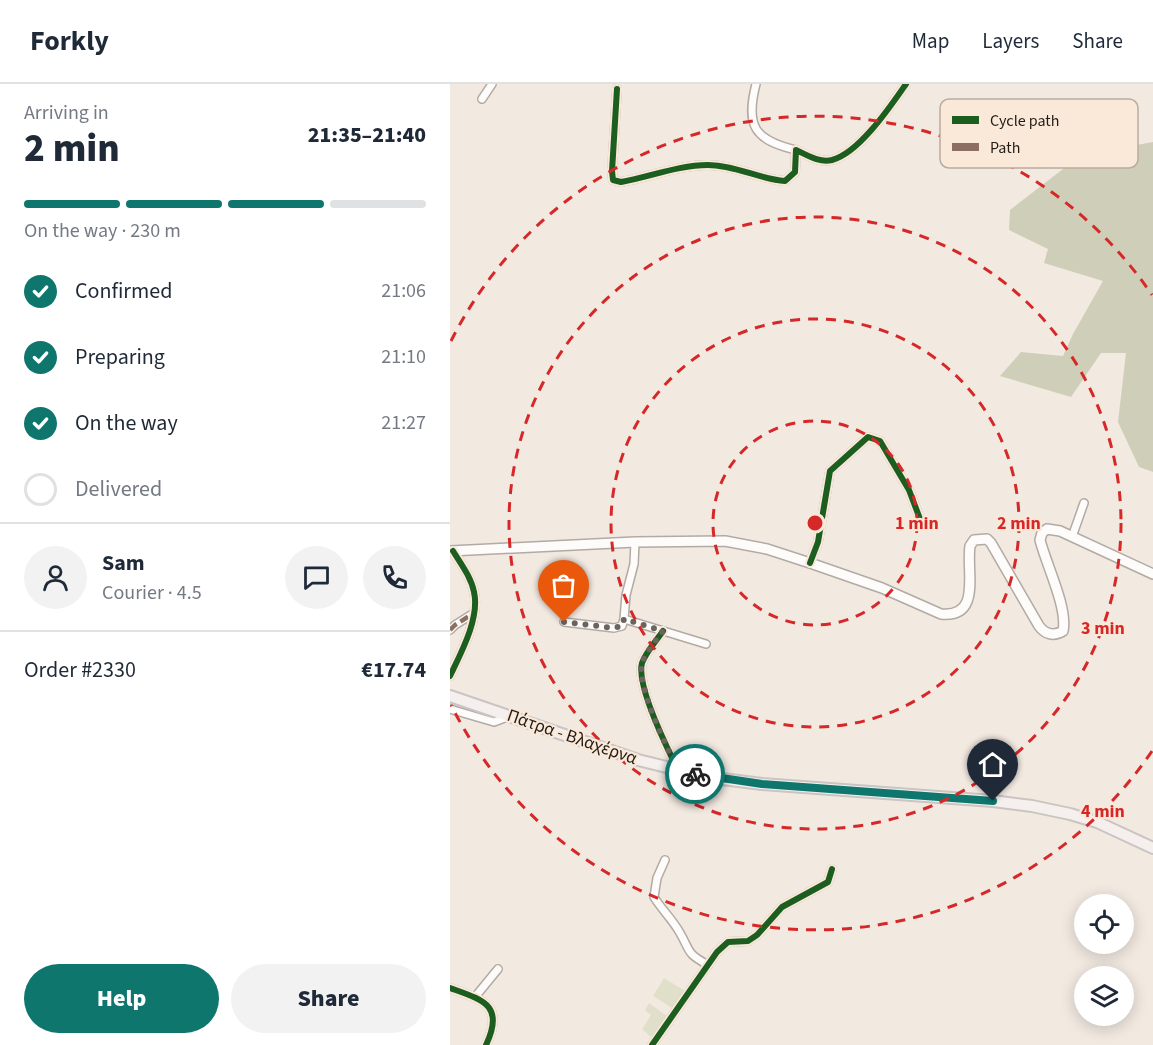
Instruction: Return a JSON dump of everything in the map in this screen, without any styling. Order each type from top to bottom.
[{"type":"main road","points":[[451,551],[725,540],[767,549],[810,563],[882,588],[941,614],[952,615],[962,610],[968,602],[970,546],[974,540],[987,539],[1042,630],[1051,635],[1063,631],[1063,612],[1040,540],[1042,532],[1047,529],[1053,529],[1072,537],[1153,574]]},
{"type":"main road","name":"Πάτρα - Βλαχέρνα","points":[[450,696],[638,759],[707,777],[762,784],[993,801],[1032,806],[1097,822],[1153,848]]},
{"type":"street","points":[[482,99],[492,84]]},
{"type":"street","points":[[756,84],[751,107],[754,124],[765,139],[815,159],[830,161],[845,154],[863,139],[906,84]]},
{"type":"street","points":[[617,88],[613,180],[621,182],[686,167],[708,165],[729,167],[785,182],[795,172],[796,150]]},
{"type":"street","points":[[810,563],[818,542],[830,471],[868,436],[880,441],[909,490],[920,519]]},
{"type":"street","points":[[1072,537],[1084,503]]},
{"type":"street","points":[[564,622],[614,628],[622,626],[624,606],[634,564],[634,542]]},
{"type":"street","points":[[450,676],[463,649],[474,613],[475,594],[451,551]]},
{"type":"street","points":[[450,630],[474,613]]},
{"type":"street","points":[[624,619],[706,644]]},
{"type":"street","points":[[663,631],[642,664],[642,677],[647,697],[678,770]]},
{"type":"street","points":[[450,709],[494,722],[511,716]]},
{"type":"street","points":[[665,860],[657,878],[654,897],[662,911],[680,932],[687,950],[708,965]]},
{"type":"street","points":[[652,1045],[717,952],[728,942],[748,940],[757,935],[782,907],[828,882],[832,869]]},
{"type":"street","points":[[475,997],[498,969]]},
{"type":"street","points":[[450,988],[487,1004],[493,1015],[494,1028],[486,1045]]},
{"type":"green space","points":[[1153,142],[1153,472],[1139,467],[1118,422],[1126,353],[1101,353],[1071,397],[1000,376],[1021,352],[1063,356],[1103,281],[1044,263],[1048,249],[1009,230],[1010,210],[1066,168],[1138,168],[1138,145]]},
{"type":"green space","points":[[664,978],[685,991],[674,1009],[653,996]]},
{"type":"green space","points":[[649,1003],[668,1017],[653,1039],[642,1029],[651,1015],[645,1010]]},
{"type":"marked path","points":[[450,630],[474,613]]},
{"type":"cycle path","points":[[617,89],[613,180],[621,182],[675,169],[708,165],[728,167],[785,181],[795,172],[796,150],[822,160],[832,160],[842,156],[873,128],[906,84]]},
{"type":"cycle path","points":[[810,563],[818,542],[830,471],[868,437],[880,441],[909,490],[920,519]]},
{"type":"cycle path","points":[[450,676],[472,624],[475,602],[471,581],[453,551]]},
{"type":"cycle path","points":[[663,631],[644,659],[641,673],[648,701],[678,770]]},
{"type":"cycle path","points":[[652,1045],[717,952],[728,942],[748,941],[757,935],[782,907],[828,882],[832,869]]},
{"type":"cycle path","points":[[450,988],[472,996],[488,1006],[493,1021],[486,1045]]},
{"type":"way so far","points":[[564,622],[614,628],[622,626],[624,619],[663,631],[642,664],[642,677],[665,744],[678,770],[695,774]]},
{"type":"route","points":[[695,774],[762,784],[993,801]]}]
